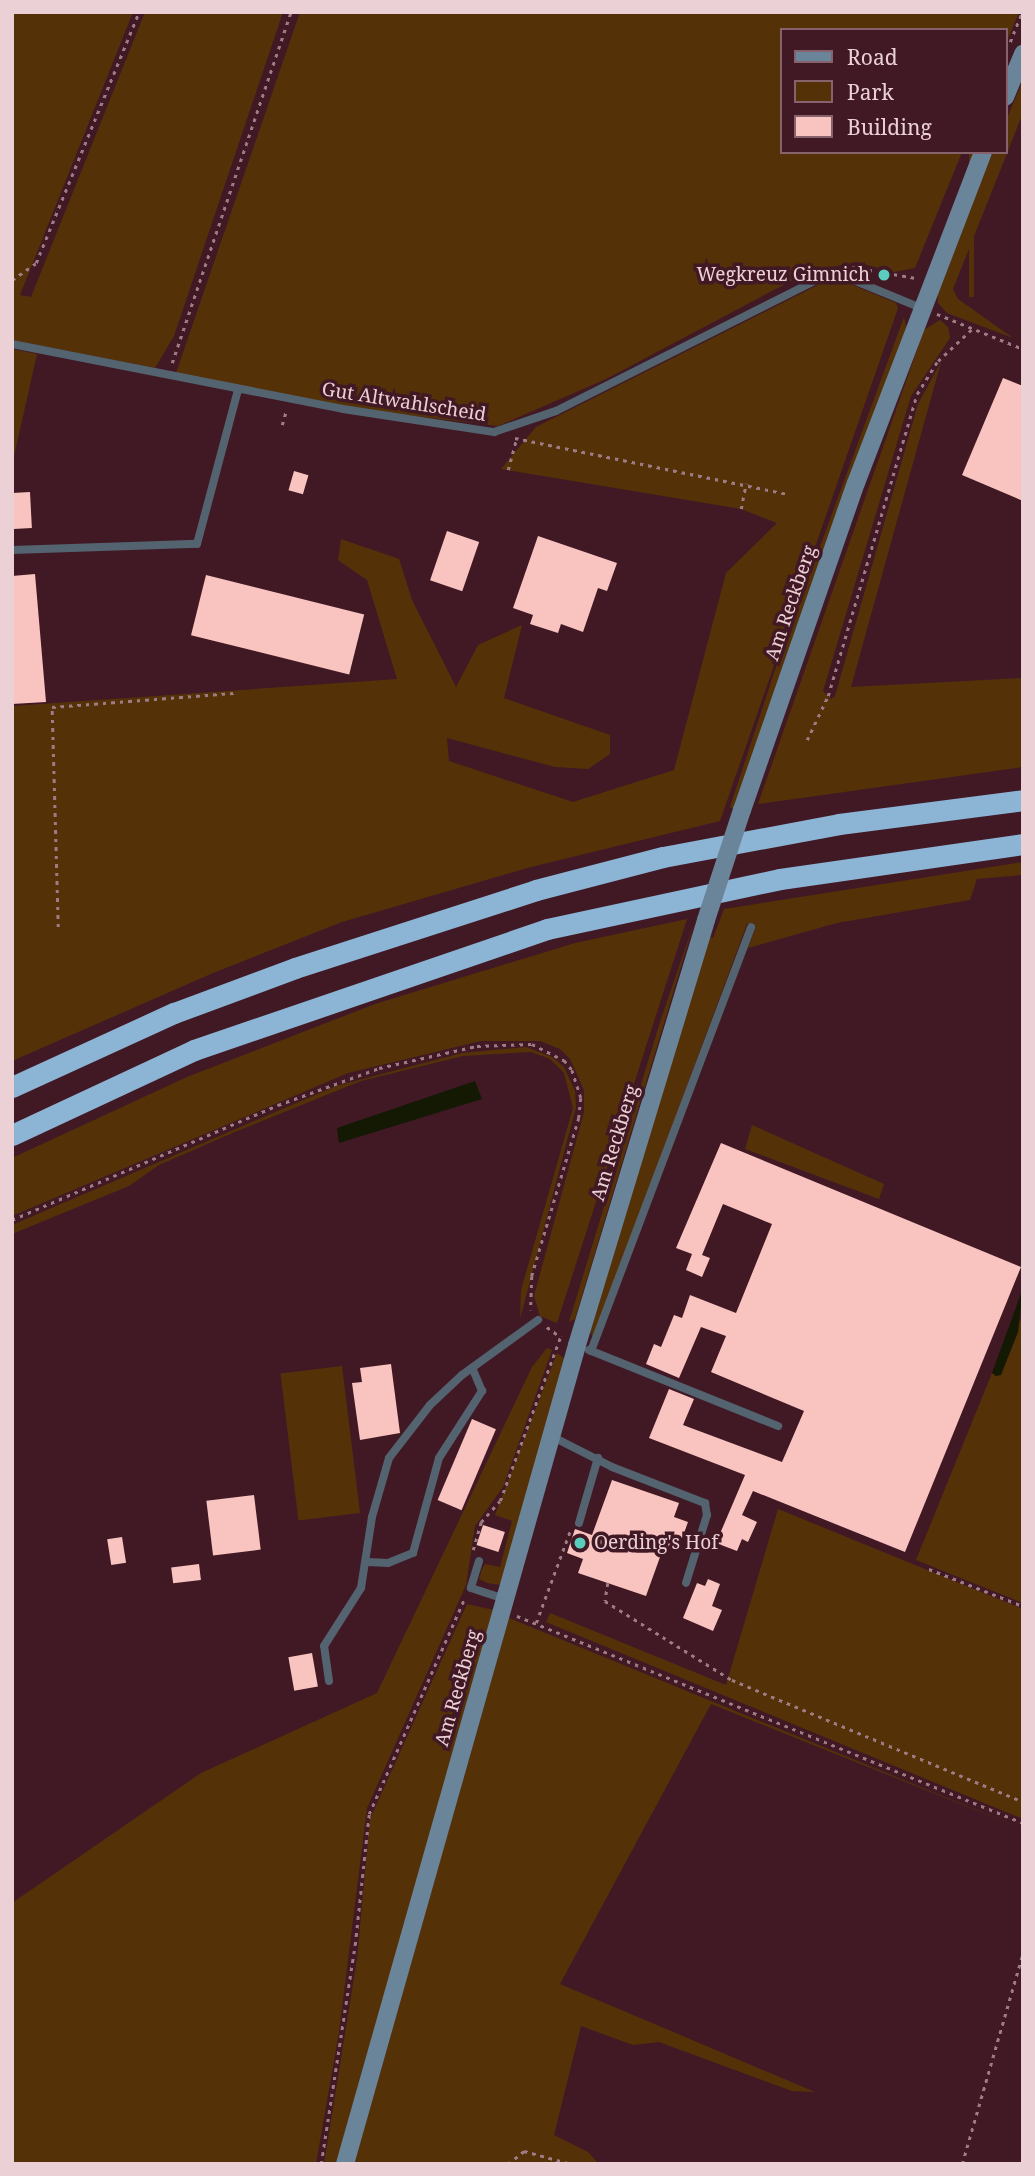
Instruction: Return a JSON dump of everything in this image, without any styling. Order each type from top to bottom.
[{"type":"highway","points":[[12,1087],[174,1013],[295,968],[536,890],[663,857],[839,824],[1023,800]]},
{"type":"highway","points":[[12,1135],[194,1050],[304,1009],[547,929],[780,879],[1023,844]]},
{"type":"street","points":[[1007,88],[1016,49]]},
{"type":"street","name":"Am Reckberg","points":[[345,2164],[576,1344],[706,920],[742,810],[921,308],[982,154]]},
{"type":"lane","name":"Gut Altwahlscheid","points":[[12,344],[238,390],[503,431],[590,395],[814,279],[841,275]]},
{"type":"lane","points":[[841,275],[921,308]]},
{"type":"lane","points":[[12,550],[197,544],[238,390]]},
{"type":"lane","points":[[751,928],[576,1344],[778,1426]]},
{"type":"lane","points":[[329,1681],[324,1646],[361,1588],[372,1517],[389,1458],[429,1405],[472,1367],[538,1320]]},
{"type":"lane","points":[[367,1562],[388,1563],[413,1553],[439,1458],[482,1391],[472,1367]]},
{"type":"lane","points":[[551,1436],[705,1503],[707,1516],[686,1583]]},
{"type":"lane","points":[[579,1523],[597,1458]]},
{"type":"lane","points":[[475,1561],[471,1588],[503,1605]]},
{"type":"path","points":[[12,280],[36,263],[139,12]]},
{"type":"path","points":[[167,377],[290,12]]},
{"type":"path","points":[[1016,49],[1022,12]]},
{"type":"path","points":[[841,275],[855,265],[916,278]]},
{"type":"path","points":[[921,308],[1023,349]]},
{"type":"path","points":[[807,740],[828,696],[917,394],[938,361],[973,328]]},
{"type":"path","points":[[282,425],[290,399]]},
{"type":"path","points":[[503,431],[517,439],[788,494]]},
{"type":"path","points":[[508,470],[517,439]]},
{"type":"path","points":[[741,509],[746,484]]},
{"type":"path","points":[[58,927],[52,707],[236,693]]},
{"type":"path","points":[[12,1220],[278,1105],[366,1073],[477,1046],[533,1044],[564,1060],[572,1069],[580,1098],[579,1118],[532,1276],[529,1300],[538,1320],[576,1344],[500,1502],[481,1522],[475,1561]]},
{"type":"path","points":[[536,1623],[566,1546]]},
{"type":"path","points":[[929,1569],[1023,1606]]},
{"type":"path","points":[[608,1583],[605,1601],[732,1680],[1023,1802]]},
{"type":"path","points":[[321,2164],[348,1993],[369,1814],[461,1605]]},
{"type":"path","points":[[503,1605],[536,1623],[1023,1823]]},
{"type":"path","points":[[962,2164],[1023,1952]]},
{"type":"path","points":[[509,2164],[524,2151],[572,2164]]},
{"type":"green space","points":[[12,12],[133,12],[20,295],[31,297],[145,12],[283,12],[174,336],[155,368],[12,340]]},
{"type":"green space","points":[[300,12],[1019,12],[1007,41],[1007,28],[780,28],[780,154],[961,154],[915,268],[894,272],[856,262],[806,273],[606,379],[498,426],[364,410],[176,373]]},
{"type":"green space","points":[[1023,80],[1023,113],[1007,153],[1007,118]]},
{"type":"green space","points":[[969,154],[974,154],[974,297],[969,297]]},
{"type":"green space","points":[[992,154],[1007,154],[953,289],[958,299],[1013,338],[947,313],[938,303],[937,291]]},
{"type":"green space","points":[[826,281],[843,281],[896,303],[898,308],[720,821],[531,867],[342,922],[213,973],[12,1061],[12,706],[397,679],[367,580],[338,560],[341,539],[399,559],[412,600],[456,687],[478,645],[522,625],[504,698],[610,735],[610,754],[588,769],[555,767],[447,738],[449,761],[573,802],[674,770],[726,573],[777,523],[741,509],[501,469],[536,427]]},
{"type":"green space","points":[[904,317],[906,327],[734,810],[730,807],[776,667]]},
{"type":"green space","points":[[940,320],[948,327],[950,338],[911,396],[823,691],[831,699],[835,696],[918,404],[941,362],[851,687],[1023,678],[1023,767],[758,804],[924,330]]},
{"type":"green space","points":[[12,349],[37,354],[12,465]]},
{"type":"green space","points":[[1023,862],[1023,875],[977,879],[970,900],[837,923],[748,948],[756,926],[747,924],[593,1338],[590,1331],[709,937],[713,938],[724,909]]},
{"type":"green space","points":[[687,919],[557,1323],[540,1316],[534,1296],[584,1112],[584,1090],[570,1059],[560,1049],[540,1041],[481,1041],[348,1073],[12,1216],[12,1158],[187,1077],[375,1004],[575,943]]},
{"type":"green space","points":[[695,920],[575,1319],[569,1322],[660,1022]]},
{"type":"green space","points":[[526,1047],[552,1057],[564,1067],[575,1091],[576,1107],[520,1319],[521,1290],[573,1108],[564,1073],[550,1059],[531,1052],[463,1056],[361,1081],[159,1165],[129,1186],[12,1234],[12,1225],[336,1086],[462,1053]]},
{"type":"green space","points":[[752,1125],[884,1184],[879,1199],[745,1149]]},
{"type":"green space","points":[[1023,1314],[1023,1603],[916,1560],[992,1373],[996,1376]]},
{"type":"green space","points":[[547,1348],[552,1350],[503,1487],[475,1526],[466,1585],[367,1808],[339,2032],[316,2164],[12,2164],[12,1903],[201,1773],[377,1693],[532,1367]]},
{"type":"green space","points":[[557,1353],[565,1359],[501,1585],[487,1583],[479,1579],[482,1569],[485,1564],[500,1567],[512,1521],[495,1515]]},
{"type":"green space","points":[[342,1366],[360,1513],[298,1520],[280,1374]]},
{"type":"green space","points":[[778,1509],[1023,1609],[1023,1819],[546,1622],[550,1613],[726,1685]]},
{"type":"green space","points":[[467,1604],[494,1610],[336,2164],[324,2164],[357,1959],[370,1819]]},
{"type":"green space","points":[[509,1618],[1023,1829],[711,1704],[560,1984],[815,2092],[792,2091],[659,2042],[633,2045],[581,2026],[554,2135],[588,2152],[599,2164],[354,2164]]},
{"type":"shaded area","points":[[475,1081],[482,1099],[339,1143],[337,1128]]},
{"type":"shaded area","points":[[1023,1288],[1018,1332],[1001,1375],[996,1376],[992,1373]]},
{"type":"building","points":[[1003,378],[1023,386],[1023,501],[962,475]]},
{"type":"building","points":[[294,471],[308,475],[303,494],[288,490]]},
{"type":"building","points":[[30,492],[32,528],[14,529],[12,493]]},
{"type":"building","points":[[447,531],[479,542],[462,591],[430,580]]},
{"type":"building","points":[[538,536],[617,563],[607,591],[598,588],[583,632],[561,624],[558,633],[530,624],[533,615],[513,608]]},
{"type":"building","points":[[35,574],[46,702],[12,704],[12,576]]},
{"type":"building","points":[[206,575],[364,614],[349,675],[191,635]]},
{"type":"building","points":[[721,1143],[1021,1267],[905,1552],[753,1491],[742,1515],[757,1522],[748,1542],[742,1539],[737,1551],[716,1543],[745,1475],[649,1438],[669,1389],[694,1399],[683,1425],[782,1462],[804,1411],[711,1372],[726,1336],[701,1327],[679,1378],[646,1364],[654,1344],[661,1347],[674,1315],[682,1318],[690,1295],[736,1313],[772,1224],[723,1204],[702,1255],[710,1258],[702,1277],[686,1270],[692,1254],[676,1248]]},
{"type":"building","points":[[391,1364],[400,1433],[360,1440],[352,1383],[362,1382],[360,1368]]},
{"type":"building","points":[[472,1419],[496,1429],[462,1510],[438,1500]]},
{"type":"building","points":[[612,1480],[679,1503],[674,1517],[688,1522],[678,1550],[664,1546],[646,1596],[578,1573],[583,1559],[567,1553],[575,1529],[592,1535]]},
{"type":"building","points":[[254,1495],[261,1550],[213,1555],[206,1501]]},
{"type":"building","points":[[483,1525],[505,1532],[498,1552],[477,1545]]},
{"type":"building","points":[[122,1537],[126,1563],[111,1565],[107,1539]]},
{"type":"building","points":[[199,1564],[201,1580],[173,1583],[171,1567]]},
{"type":"building","points":[[708,1579],[720,1584],[712,1606],[722,1610],[713,1631],[683,1618],[697,1583],[705,1586]]},
{"type":"building","points":[[312,1653],[318,1686],[294,1691],[288,1657]]},
{"type":"place","name":"Wegkreuz Gimnich","points":[[884,275]]},
{"type":"place","name":"Oerding's Hof","points":[[580,1543]]}]
